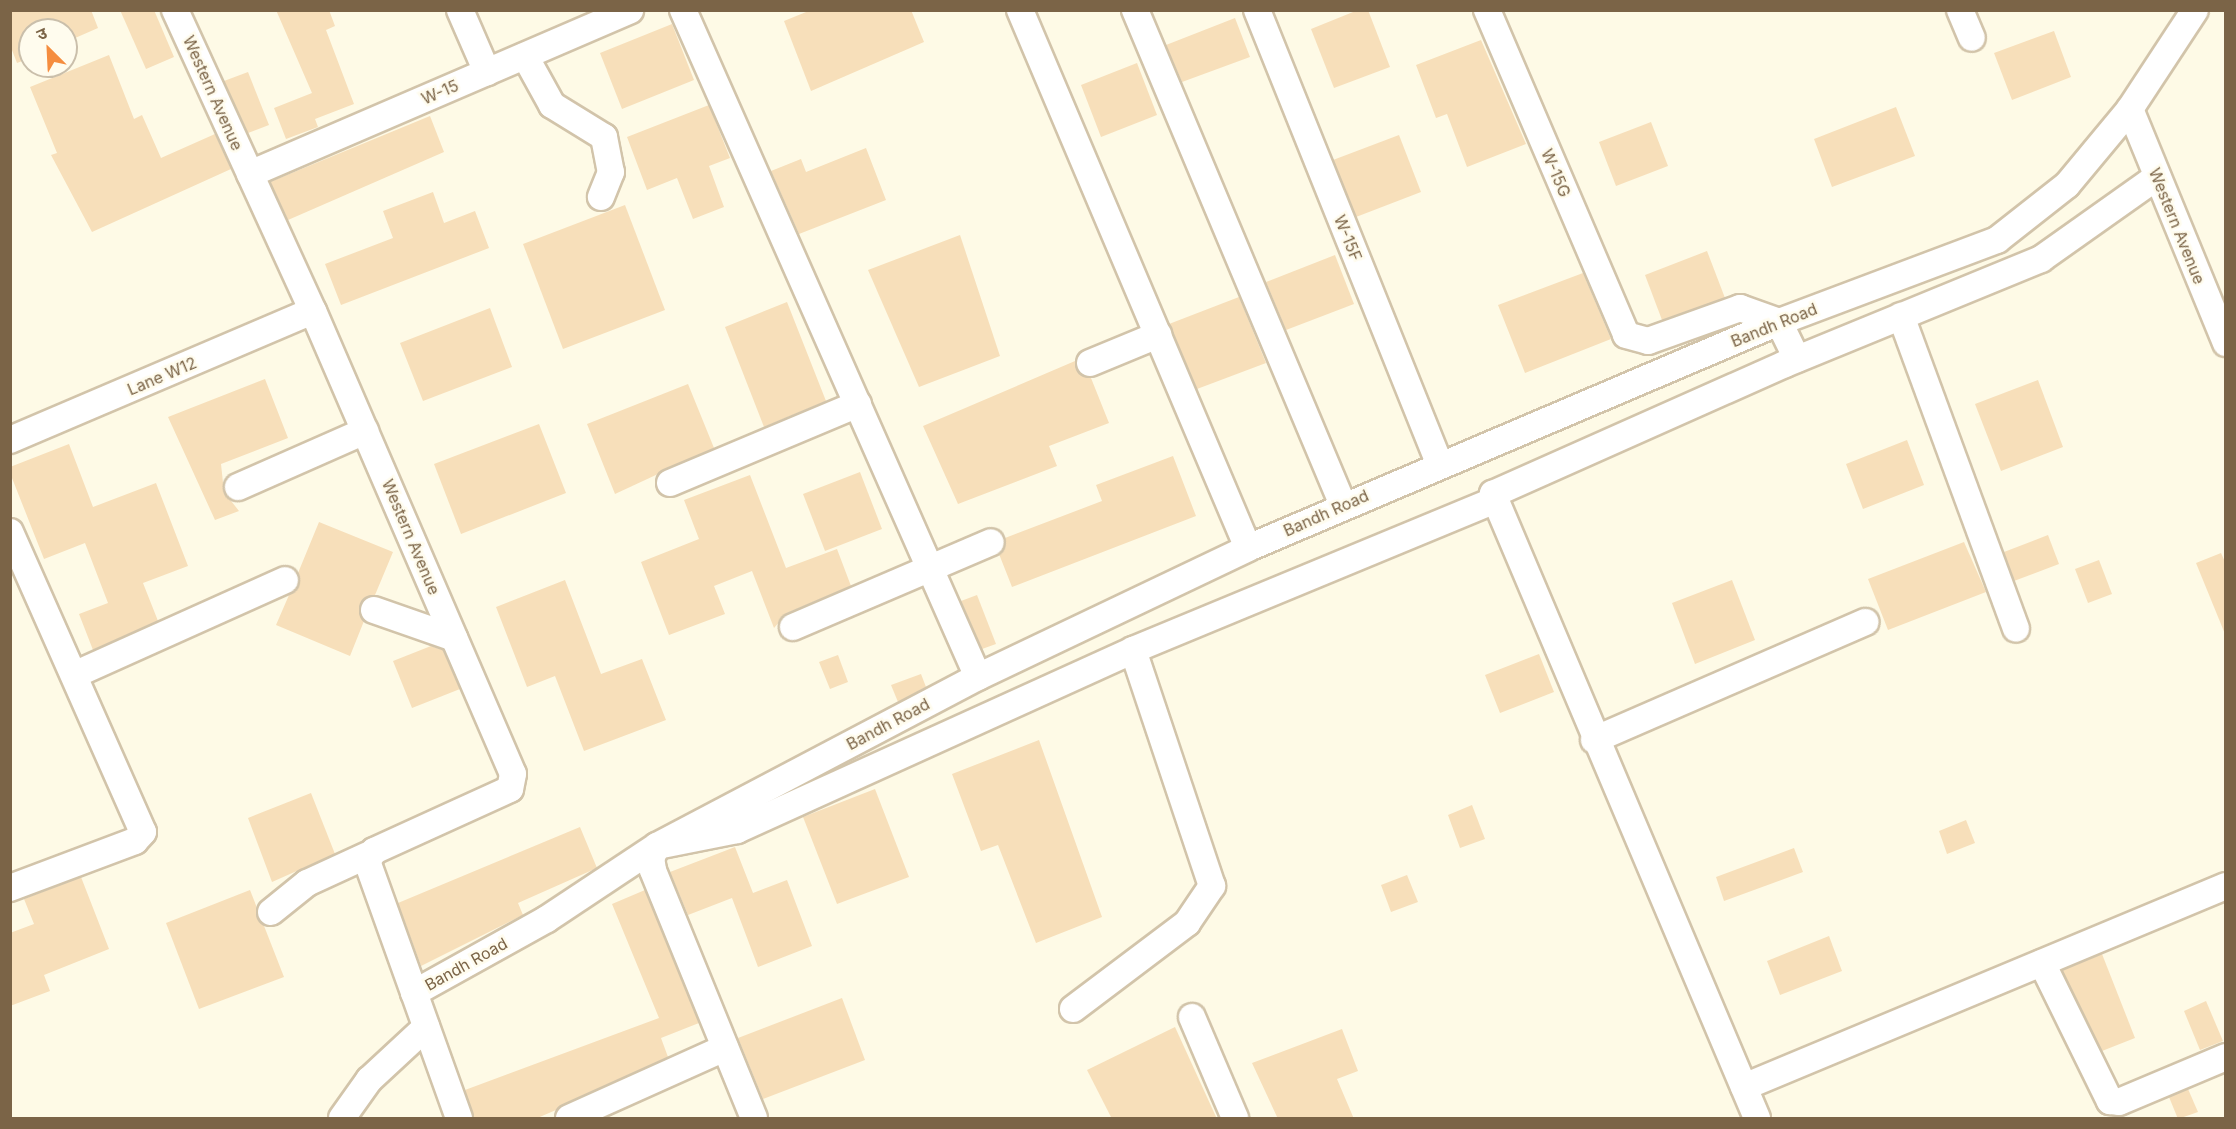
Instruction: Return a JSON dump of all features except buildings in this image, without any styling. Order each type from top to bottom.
[{"type":"street","points":[[460,10],[487,72]]},
{"type":"street","name":"W-15","points":[[250,174],[630,10]]},
{"type":"street","points":[[683,10],[932,568],[978,677]]},
{"type":"street","points":[[1020,10],[1248,548]]},
{"type":"street","points":[[1135,10],[1343,505]]},
{"type":"street","name":"W-15F","points":[[1257,10],[1440,466]]},
{"type":"street","name":"W-15G","points":[[1487,10],[1626,335],[1648,341],[1740,308],[1779,322]]},
{"type":"street","points":[[1960,10],[1972,38]]},
{"type":"street","name":"Bandh Road","points":[[414,993],[547,919],[657,846],[978,677],[1248,548],[1343,505],[1779,322],[1997,240],[2067,184],[2130,109],[2195,10]]},
{"type":"street","name":"Western Avenue","points":[[181,12],[250,174],[313,310],[454,638],[513,785],[368,855]]},
{"type":"street","points":[[525,56],[552,105],[604,137],[611,172],[601,197]]},
{"type":"street","name":"Western Avenue","points":[[2130,109],[2226,343]]},
{"type":"street","points":[[754,1119],[653,870],[651,858],[657,846],[737,830],[1133,650],[1492,501],[1503,485],[1797,359],[2041,259],[2157,177]]},
{"type":"street","name":"Lane W12","points":[[10,441],[313,310]]},
{"type":"street","points":[[1900,316],[2016,629]]},
{"type":"street","points":[[1779,322],[1797,359]]},
{"type":"street","points":[[1090,363],[1158,335]]},
{"type":"street","points":[[670,483],[858,404]]},
{"type":"street","points":[[238,488],[365,431]]},
{"type":"street","points":[[1492,501],[1757,1119]]},
{"type":"street","points":[[10,532],[76,674],[143,832],[135,841],[10,888]]},
{"type":"street","points":[[794,627],[991,542]]},
{"type":"street","points":[[76,674],[285,580]]},
{"type":"street","points":[[374,610],[454,638]]},
{"type":"street","points":[[1594,740],[1865,622]]},
{"type":"street","points":[[1073,1010],[1187,923],[1212,886],[1133,650]]},
{"type":"street","points":[[271,912],[307,883],[368,855],[459,1119]]},
{"type":"street","points":[[1744,1087],[2226,886]]},
{"type":"street","points":[[2043,963],[2110,1101],[2119,1102],[2226,1057]]},
{"type":"street","points":[[1192,1017],[1235,1119]]},
{"type":"street","points":[[342,1119],[369,1080],[426,1027]]},
{"type":"street","points":[[569,1119],[725,1048]]}]
